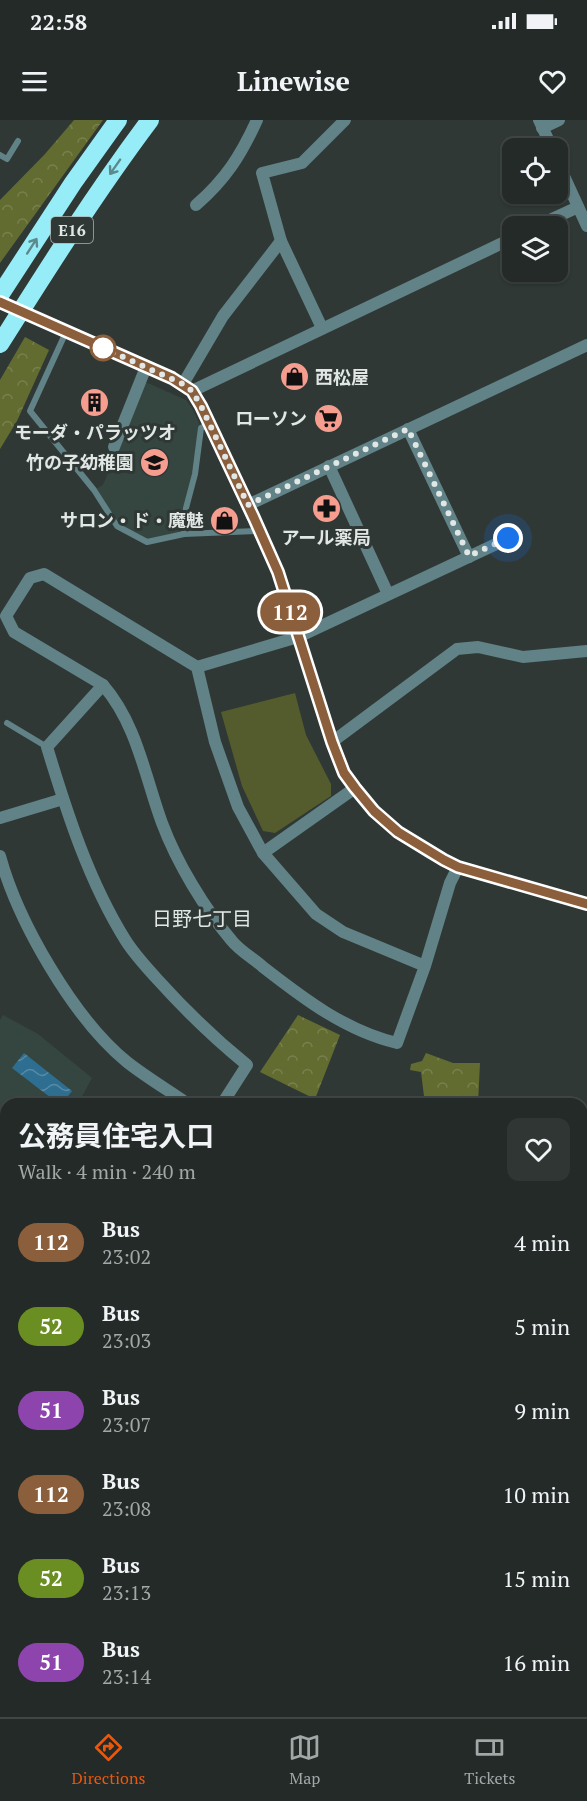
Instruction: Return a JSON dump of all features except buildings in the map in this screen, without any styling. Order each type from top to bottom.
[{"type":"highway","name":"E16","points":[[0,295],[73,183],[118,120]]},
{"type":"highway","name":"E16","points":[[0,344],[116,165],[150,120]]},
{"type":"street","points":[[196,205],[224,178],[243,151],[257,120]]},
{"type":"street","points":[[322,328],[281,241],[262,173],[302,163],[345,120]]},
{"type":"street","points":[[547,138],[540,124],[559,120]]},
{"type":"street","points":[[568,185],[587,226]]},
{"type":"street","points":[[559,216],[578,207]]},
{"type":"street","points":[[187,388],[223,316],[281,241]]},
{"type":"street","points":[[187,388],[322,328],[502,243]]},
{"type":"street","points":[[0,302],[146,367],[187,388],[209,424],[278,572],[344,773],[374,811],[398,832],[430,853],[458,867],[587,904]]},
{"type":"street","points":[[248,505],[587,345]]},
{"type":"street","points":[[114,447],[146,367]]},
{"type":"street","points":[[408,429],[469,556]]},
{"type":"street","points":[[329,466],[388,594]]},
{"type":"street","points":[[196,667],[298,637],[508,538]]},
{"type":"street","points":[[425,966],[343,932],[316,914],[262,853],[238,807],[215,742],[196,667],[44,574],[30,578],[6,616],[14,632],[103,685],[112,696],[130,726],[163,825],[198,895],[233,942],[295,992],[340,1021],[384,1039],[398,1042],[425,966],[450,883],[458,867]]},
{"type":"street","points":[[332,742],[457,649],[478,647],[524,657],[587,651]]},
{"type":"street","points":[[103,685],[46,747],[63,798],[103,898],[127,942],[149,970],[198,1023],[247,1065],[226,1098]]},
{"type":"street","points":[[262,853],[355,788]]},
{"type":"street","points":[[0,818],[63,798]]},
{"type":"street","points":[[0,856],[17,902],[42,953],[69,995],[96,1030],[126,1061],[179,1098]]},
{"type":"lane","points":[[0,155],[7,159],[18,141]]},
{"type":"lane","points":[[61,330],[30,411],[94,490],[117,526],[147,542],[184,534],[260,531]]},
{"type":"lane","points":[[184,534],[186,508],[195,474],[201,428],[209,424]]},
{"type":"lane","points":[[7,723],[46,747]]},
{"type":"shaded area","name":"竹の子幼稚園","points":[[141,380],[186,400],[201,428],[184,534],[147,542],[117,526],[94,490],[103,485],[118,450]]},
{"type":"shaded area","points":[[3,1015],[38,1034],[92,1078],[81,1098],[0,1098],[0,1020]]},
{"type":"green space","points":[[74,120],[103,120],[0,263],[0,200]]},
{"type":"green space","points":[[25,337],[49,350],[17,421],[0,449],[0,380]]},
{"type":"green space","points":[[295,693],[306,735],[331,784],[331,796],[275,833],[263,831],[242,786],[221,712]]},
{"type":"green space","points":[[298,1015],[340,1035],[315,1098],[260,1072]]},
{"type":"green space","points":[[426,1053],[453,1063],[480,1063],[478,1098],[424,1098],[421,1072],[410,1070],[411,1064],[422,1061]]},
{"type":"water","points":[[24,1053],[72,1091],[67,1098],[51,1098],[12,1068]]},
{"type":"bus line","name":"112","points":[[0,302],[172,378],[192,391],[278,572],[311,679],[344,773],[374,811],[398,832],[430,853],[458,867],[587,904]]},
{"type":"place","name":"西松屋","points":[[294,377]]},
{"type":"place","name":"モーダ・パラッツオ","points":[[95,403]]},
{"type":"place","name":"ローソン","points":[[328,418]]},
{"type":"place","name":"竹の子幼稚園","points":[[155,462]]},
{"type":"place","name":"アール薬局","points":[[326,508]]},
{"type":"place","name":"サロン・ド・魔魅","points":[[225,520]]},
{"type":"district","name":"日野七丁目","points":[[202,918]]},
{"type":"route","points":[[103,348],[172,378],[192,391],[248,505],[408,429],[469,556],[508,538]]}]
